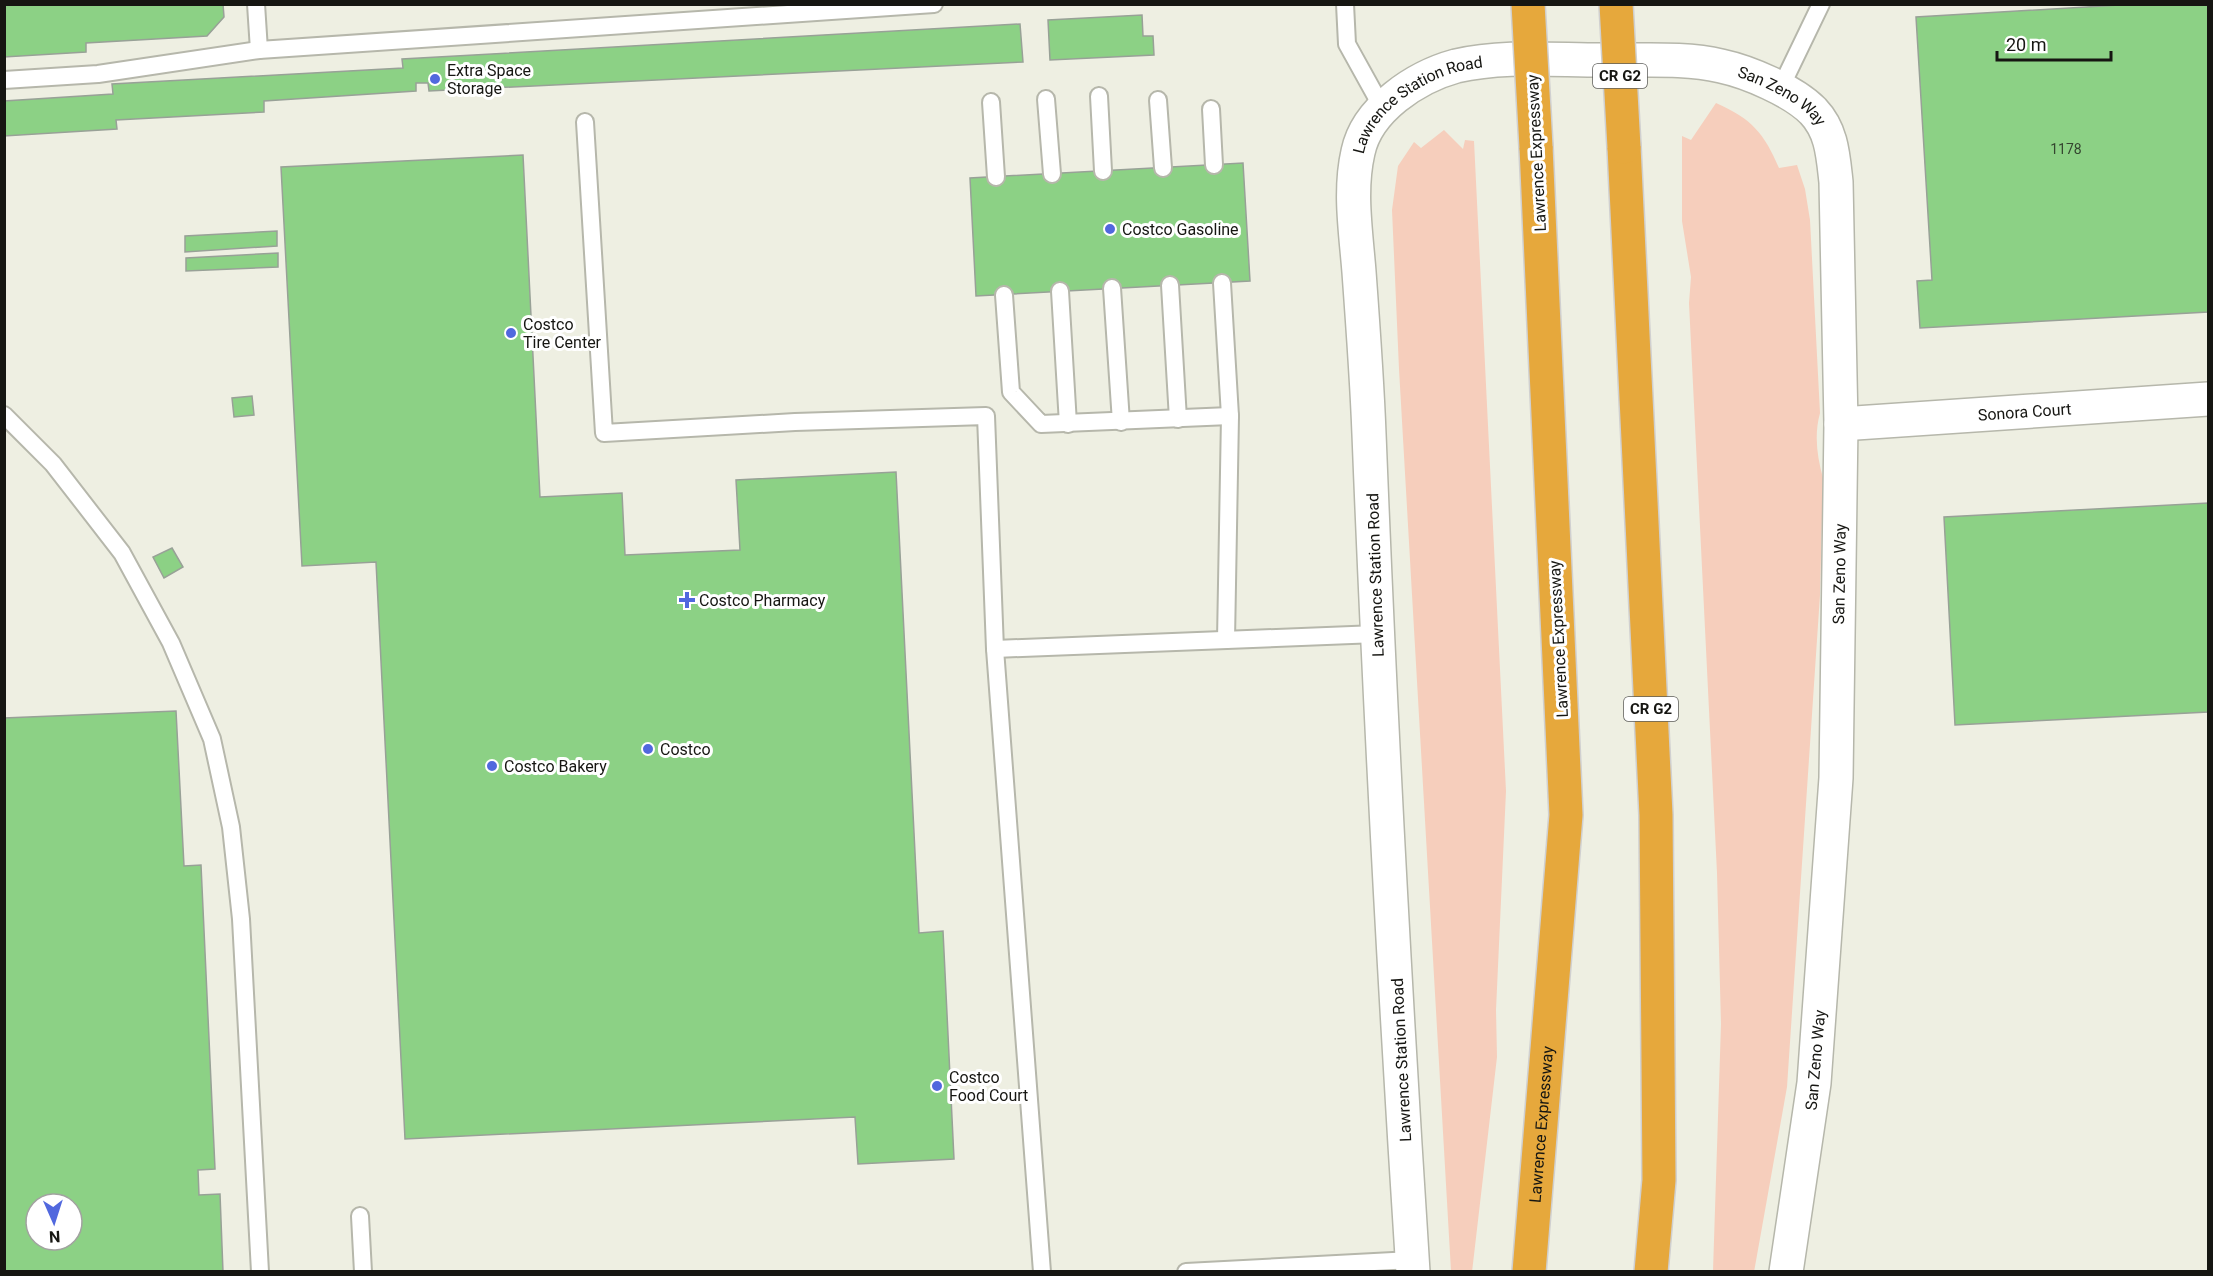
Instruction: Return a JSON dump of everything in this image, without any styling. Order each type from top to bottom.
[{"type":"highway","name":"Lawrence Expressway","points":[[1528,4],[1566,815],[1528,1272]]},
{"type":"highway","name":"CR G2","points":[[1616,4],[1656,815],[1659,1180],[1651,1272]]},
{"type":"street","name":"Lawrence Station Road","points":[[1412,1266],[1377,634],[1366,372],[1354,206],[1358,149],[1369,126],[1383,109],[1404,90],[1428,77],[1457,66],[1499,60],[1594,60]]},
{"type":"street","name":"San Zeno Way","points":[[1594,60],[1679,61],[1720,66],[1751,76],[1804,103],[1827,128],[1832,148],[1836,182],[1841,424],[1836,778],[1814,1083],[1786,1272]]},
{"type":"street","name":"Sonora Court","points":[[1841,424],[2208,399]]},
{"type":"lane","points":[[256,4],[259,50]]},
{"type":"lane","points":[[4,80],[98,74],[259,50],[934,4]]},
{"type":"lane","points":[[1345,4],[1347,44],[1383,109]]},
{"type":"lane","points":[[1780,89],[1816,6]]},
{"type":"lane","points":[[1099,96],[1103,171]]},
{"type":"lane","points":[[1046,99],[1052,174]]},
{"type":"lane","points":[[1158,100],[1163,168]]},
{"type":"lane","points":[[991,102],[996,177]]},
{"type":"lane","points":[[1211,109],[1214,165]]},
{"type":"lane","points":[[585,122],[604,433],[795,422],[986,416],[995,649],[1041,1272]]},
{"type":"lane","points":[[1222,283],[1230,416],[1226,640]]},
{"type":"lane","points":[[1170,285],[1178,419]]},
{"type":"lane","points":[[1112,288],[1121,422]]},
{"type":"lane","points":[[1060,291],[1068,424]]},
{"type":"lane","points":[[1004,295],[1011,392],[1041,424],[1230,416]]},
{"type":"lane","points":[[4,415],[53,464],[122,553],[171,643],[212,740],[231,827],[241,919],[260,1272]]},
{"type":"lane","points":[[995,649],[1377,634]]},
{"type":"lane","points":[[360,1216],[363,1272]]},
{"type":"lane","points":[[1186,1272],[1412,1266]]},
{"type":"shaded area","points":[[1716,103],[1739,115],[1755,128],[1768,145],[1779,168],[1797,165],[1805,189],[1810,220],[1820,413],[1817,445],[1823,478],[1820,595],[1787,1087],[1754,1272],[1713,1271],[1721,1024],[1717,873],[1689,303],[1691,277],[1682,221],[1682,136],[1691,140]]},
{"type":"shaded area","points":[[1444,130],[1463,149],[1465,140],[1474,141],[1506,791],[1496,1010],[1497,1057],[1472,1272],[1451,1271],[1399,369],[1392,210],[1398,166],[1414,142],[1421,148]]},
{"type":"building","points":[[4,4],[223,4],[224,17],[207,36],[86,43],[86,52],[4,57]]},
{"type":"building","points":[[2136,4],[2208,4],[2208,312],[1920,328],[1917,281],[1932,280],[1916,17]]},
{"type":"building","points":[[1142,15],[1143,36],[1153,36],[1154,55],[1050,60],[1048,20]]},
{"type":"building","points":[[1020,24],[1023,62],[429,91],[428,83],[416,83],[416,91],[264,101],[264,112],[116,120],[117,129],[4,136],[4,101],[113,94],[112,84],[403,68],[402,59]]},
{"type":"building","name":"Costco","points":[[523,155],[540,497],[622,493],[625,555],[740,550],[736,480],[896,472],[919,933],[943,931],[954,1159],[858,1164],[855,1117],[405,1139],[376,562],[302,566],[281,167]]},
{"type":"building","name":"Costco Gasoline","points":[[1243,163],[1250,281],[976,296],[970,178]]},
{"type":"building","points":[[277,231],[277,246],[185,252],[185,236]]},
{"type":"building","points":[[278,253],[278,267],[186,271],[186,258]]},
{"type":"building","points":[[252,396],[254,415],[234,417],[232,398]]},
{"type":"building","points":[[2208,503],[2208,712],[1955,725],[1944,517]]},
{"type":"building","points":[[172,548],[183,567],[164,578],[153,557]]},
{"type":"building","points":[[176,711],[184,866],[201,865],[215,1169],[198,1170],[199,1195],[220,1194],[223,1272],[4,1272],[4,718]]},
{"type":"place","name":"Extra Space Storage","points":[[435,79]]},
{"type":"place","name":"Costco Gasoline","points":[[1110,229]]},
{"type":"place","name":"Costco Tire Center","points":[[511,333]]},
{"type":"place","name":"Costco Pharmacy","points":[[687,600]]},
{"type":"place","name":"Costco","points":[[648,749]]},
{"type":"place","name":"Costco Bakery","points":[[492,766]]},
{"type":"place","name":"Costco Food Court","points":[[937,1086]]}]
